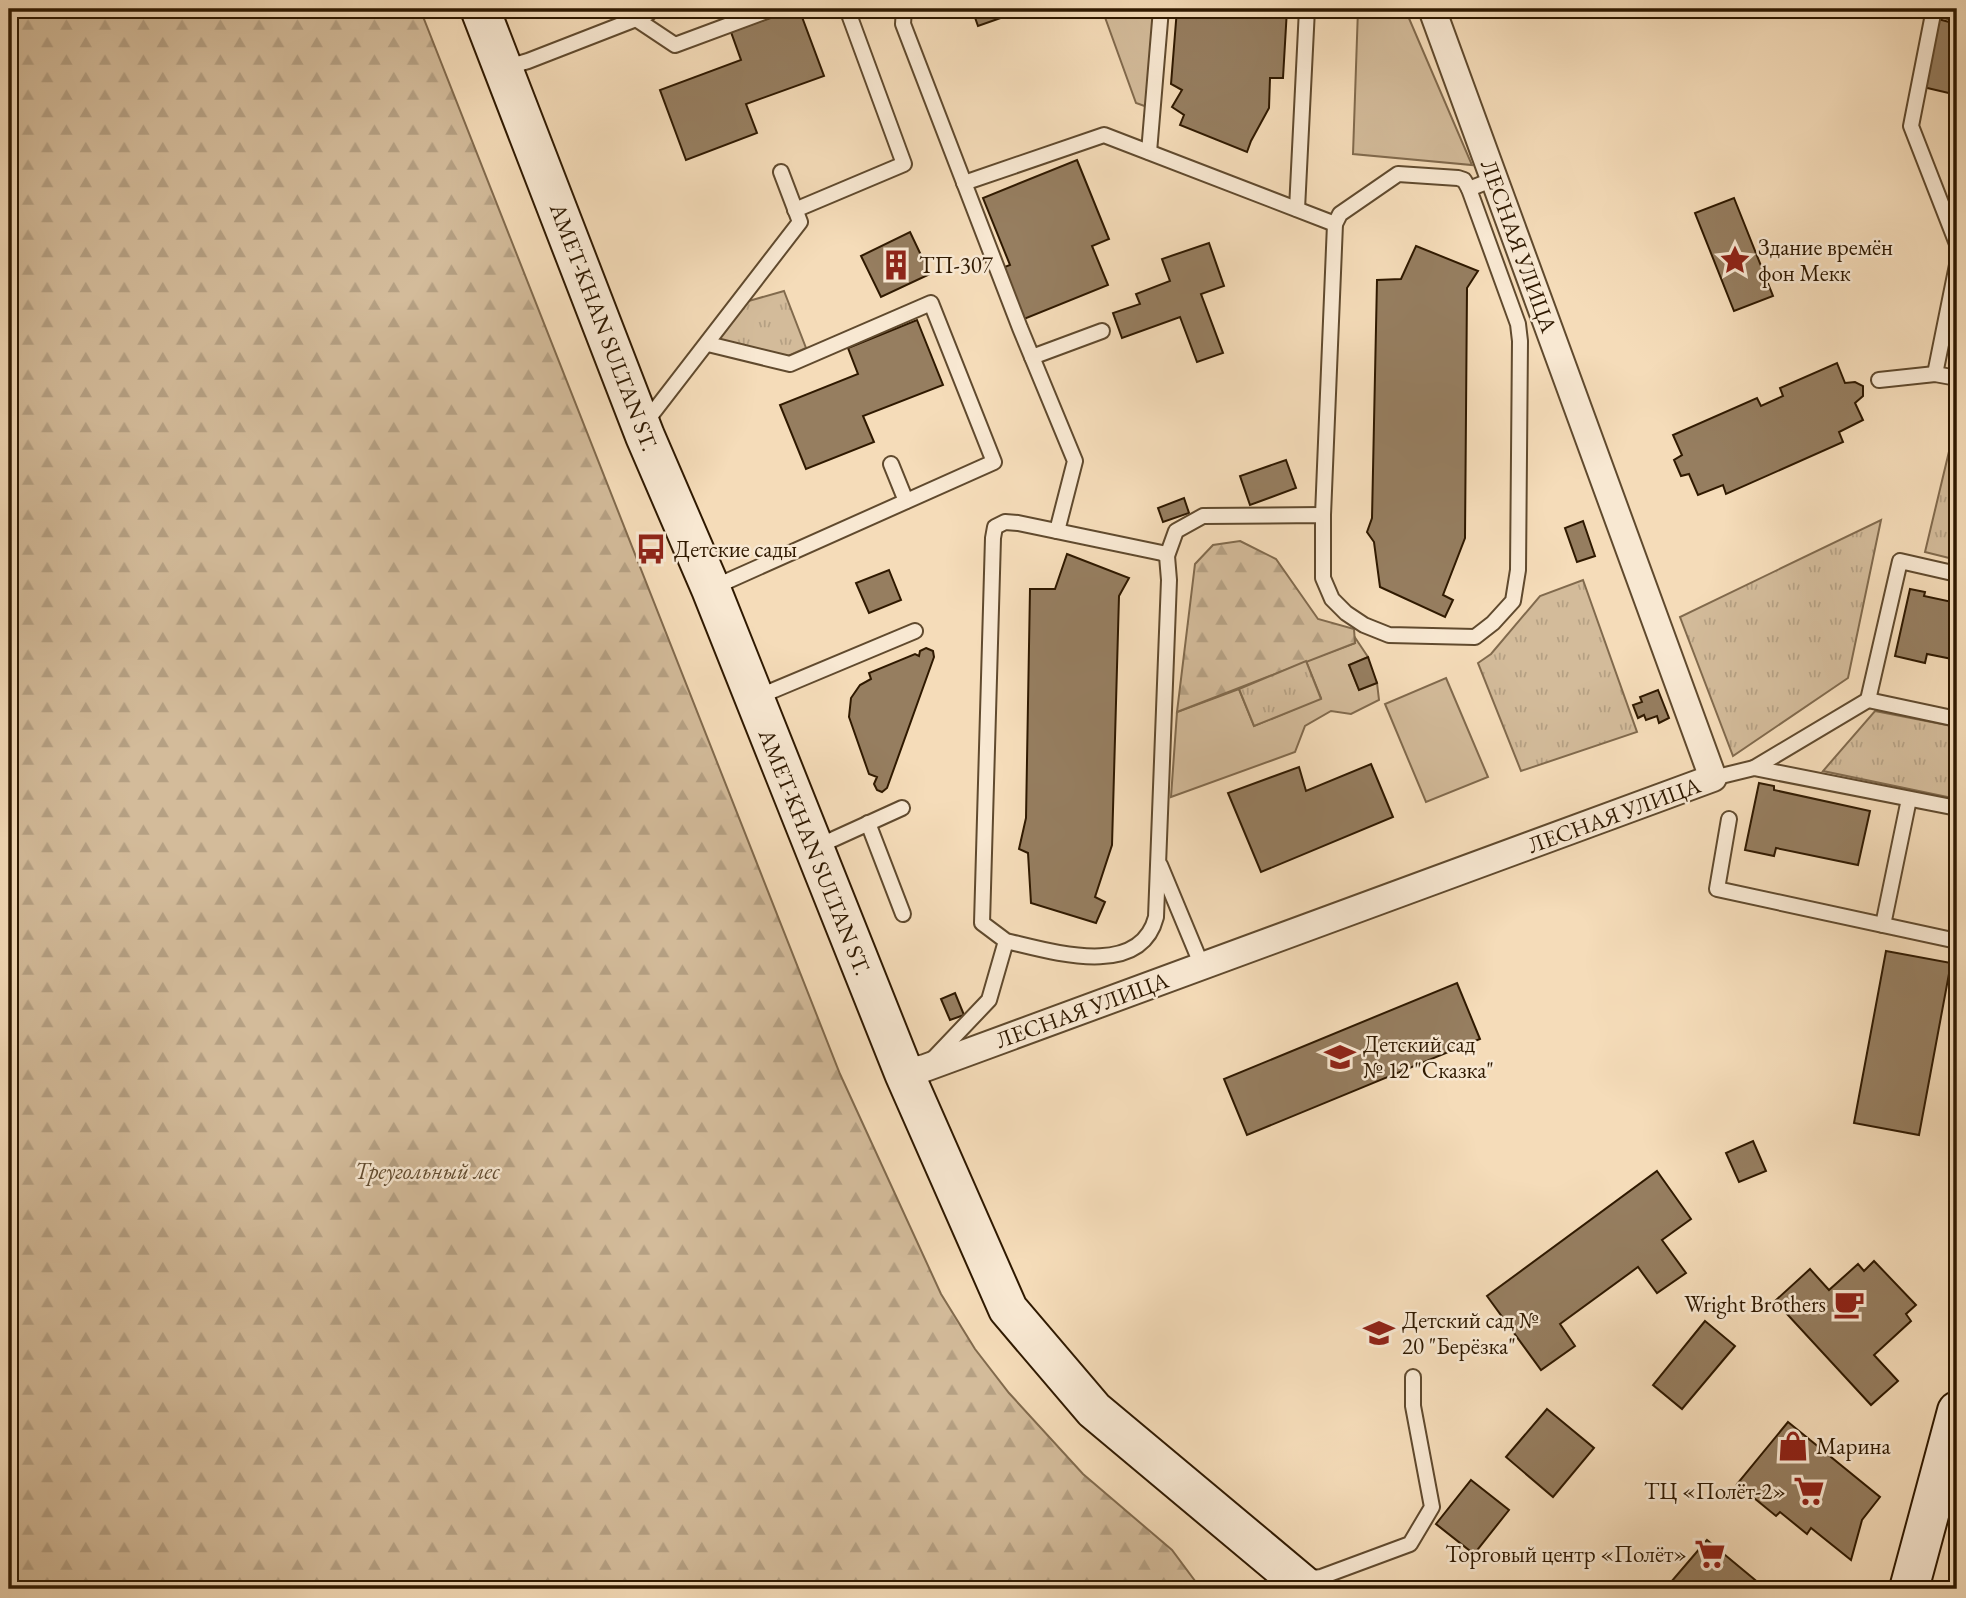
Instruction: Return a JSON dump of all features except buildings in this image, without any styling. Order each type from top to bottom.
[{"type":"main road","name":"AMET-KHAN SULTAN ST.","points":[[480,9],[642,427],[711,589],[813,848],[914,1070],[1007,1309],[1094,1410],[1303,1585]]},
{"type":"main road","points":[[1909,1589],[1957,1411]]},
{"type":"street","name":"ЛЕСНАЯ УЛИЦА","points":[[914,1070],[1713,778],[1432,9]]},
{"type":"lane","points":[[503,68],[528,61],[642,14],[675,45],[772,9]]},
{"type":"lane","points":[[795,210],[904,164],[847,9]]},
{"type":"lane","points":[[904,9],[902,24],[1075,461],[1057,531]]},
{"type":"lane","points":[[1149,152],[1161,9]]},
{"type":"lane","points":[[1297,209],[1307,9]]},
{"type":"lane","points":[[1934,9],[1911,126],[1957,244]]},
{"type":"lane","points":[[1940,9],[1957,13]]},
{"type":"lane","points":[[964,183],[1104,135],[1335,224]]},
{"type":"lane","points":[[642,427],[800,222],[781,172]]},
{"type":"lane","points":[[1398,174],[1458,178],[1464,180],[1469,189],[1518,324],[1520,341],[1518,570],[1513,601],[1493,623],[1475,637],[1390,635],[1364,625],[1346,613],[1332,599],[1323,578],[1323,515],[1335,224],[1340,214],[1398,174]]},
{"type":"lane","points":[[1469,189],[1494,179]]},
{"type":"lane","points":[[1935,374],[1957,265]]},
{"type":"lane","points":[[708,344],[790,364],[932,303],[994,462],[711,589]]},
{"type":"lane","points":[[1032,357],[1102,331]]},
{"type":"lane","points":[[1879,380],[1935,374],[1957,378]]},
{"type":"lane","points":[[891,464],[906,501]]},
{"type":"lane","points":[[1167,556],[1005,522],[995,527],[982,923],[1006,941],[1075,956],[1111,954],[1139,944],[1147,938],[1156,917],[1169,580],[1167,556],[1176,531],[1203,516],[1323,515]]},
{"type":"lane","points":[[1868,700],[1899,561],[1957,575]]},
{"type":"lane","points":[[753,698],[915,631]]},
{"type":"lane","points":[[1713,778],[1754,768],[1868,700],[1957,719]]},
{"type":"lane","points":[[1754,768],[1957,808]]},
{"type":"lane","points":[[1883,925],[1909,799]]},
{"type":"lane","points":[[813,848],[902,808]]},
{"type":"lane","points":[[1729,819],[1717,889],[1957,941]]},
{"type":"lane","points":[[868,823],[903,914]]},
{"type":"lane","points":[[1158,860],[1202,966]]},
{"type":"lane","points":[[914,1070],[989,1000],[1006,941]]},
{"type":"lane","points":[[1303,1585],[1410,1544],[1432,1507],[1413,1406],[1413,1377]]},
{"type":"green space","name":"Треугольный лес","points":[[9,9],[420,9],[840,1074],[941,1294],[975,1349],[1009,1393],[1083,1474],[1172,1550],[1201,1589],[9,1589]]},
{"type":"green space","points":[[1102,9],[1161,9],[1153,109],[1136,103]]},
{"type":"green space","points":[[1358,9],[1405,9],[1472,165],[1353,154]]},
{"type":"green space","points":[[784,291],[806,348],[788,356],[717,340],[745,302]]},
{"type":"green space","points":[[1957,418],[1957,560],[1925,552]]},
{"type":"green space","points":[[1881,520],[1848,678],[1733,756],[1680,617]]},
{"type":"green space","points":[[1240,541],[1276,559],[1318,619],[1354,629],[1355,643],[1177,712],[1195,564],[1213,545]]},
{"type":"green space","points":[[1583,580],[1637,732],[1521,771],[1478,663],[1491,654],[1540,596]]},
{"type":"green space","points":[[1354,636],[1368,657],[1349,665],[1359,690],[1377,683],[1379,700],[1351,714],[1331,711],[1305,726],[1295,752],[1171,797],[1177,712],[1239,689],[1254,726],[1321,698],[1306,661],[1355,643]]},
{"type":"green space","points":[[1306,661],[1321,699],[1254,726],[1239,689]]},
{"type":"green space","points":[[1446,678],[1488,777],[1426,802],[1385,704]]},
{"type":"green space","points":[[1875,711],[1957,727],[1957,799],[1823,771]]},
{"type":"place","name":"Здание времён фон Мекк","points":[[1735,260]]},
{"type":"place","name":"ТП-307","points":[[896,265]]},
{"type":"place","name":"Детские сады","points":[[651,549]]},
{"type":"place","name":"Детский сад № 12 \"Сказка\"","points":[[1340,1057]]},
{"type":"place","name":"Wright Brothers","points":[[1849,1304]]},
{"type":"place","name":"Детский сад № 20 \"Берёзка\"","points":[[1379,1333]]},
{"type":"place","name":"Марина","points":[[1793,1446]]},
{"type":"place","name":"ТЦ «Полёт-2»","points":[[1809,1491]]},
{"type":"place","name":"Торговый центр «Полёт»","points":[[1710,1554]]}]
